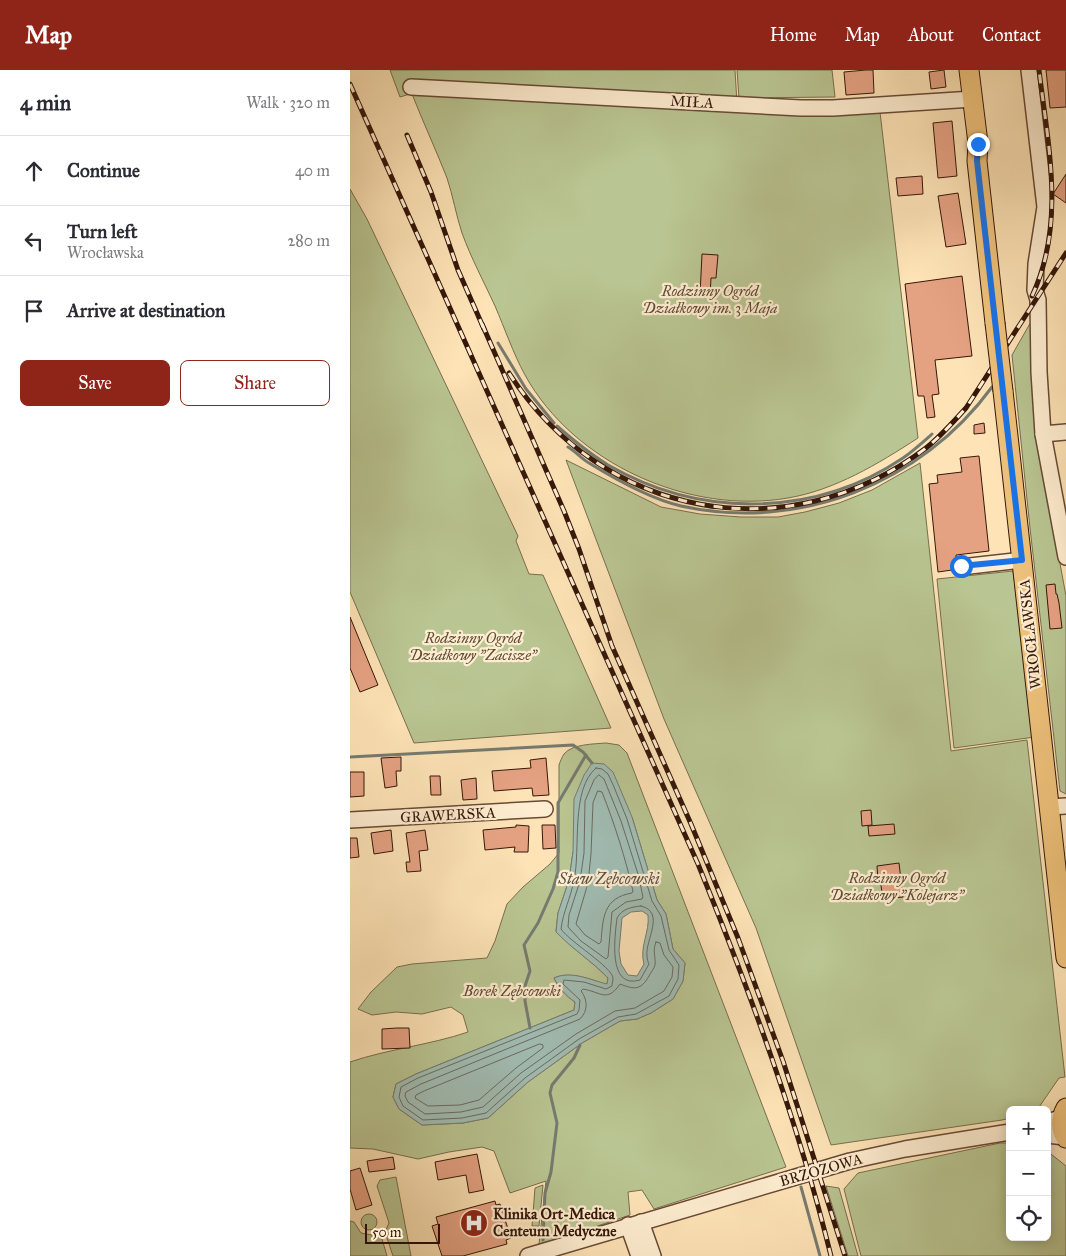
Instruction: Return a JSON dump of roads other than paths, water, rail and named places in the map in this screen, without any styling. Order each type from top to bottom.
[{"type":"main road","name":"WROCŁAWSKA","points":[[956,70],[967,99],[978,144],[977,161],[1022,560],[1058,806],[1066,958]]},
{"type":"main road","name":"WROCŁAWSKA","points":[[967,99],[970,70]]},
{"type":"main road","points":[[1058,1116],[1061,1125],[1059,1137]]},
{"type":"street","points":[[1029,70],[1045,207],[1036,264],[1038,372],[1043,434],[1066,558]]},
{"type":"street","name":"MIŁA","points":[[411,87],[800,108],[833,108],[967,99]]},
{"type":"street","points":[[1043,434],[1066,432]]},
{"type":"street","points":[[961,566],[1022,560]]},
{"type":"street","name":"GRAWERSKA","points":[[350,820],[545,809]]},
{"type":"street","name":"BRZOZOWA","points":[[528,1256],[798,1175],[874,1155],[1006,1132]]},
{"type":"street","points":[[635,1224],[640,1256]]},
{"type":"street","points":[[635,1224],[653,1256]]},
{"type":"water","name":"Staw Zębcowski","points":[[592,763],[604,764],[613,772],[632,817],[657,900],[666,914],[673,949],[685,963],[683,981],[673,999],[651,1013],[637,1019],[620,1021],[582,1043],[528,1082],[488,1118],[463,1123],[422,1125],[399,1109],[393,1097],[396,1084],[416,1074],[574,1010],[575,1002],[563,991],[554,978],[574,975],[607,984],[608,978],[556,932],[558,913],[569,880],[573,852],[574,799],[584,775]],"holes":[[[642,911],[648,915],[648,927],[643,952],[644,964],[637,976],[628,975],[621,964],[619,951],[622,918],[631,912]]]},
{"type":"waterway","points":[[498,343],[526,389],[554,423]]},
{"type":"waterway","points":[[568,447],[586,461],[610,475],[646,494],[670,503],[725,512],[769,512],[813,505],[854,493],[894,474],[930,450],[963,421],[992,387]]},
{"type":"waterway","points":[[557,426],[601,461],[643,482],[680,495],[718,502],[757,504],[795,501],[832,492],[869,478],[903,458],[932,434]]},
{"type":"waterway","points":[[350,757],[573,745],[583,752],[592,763]]},
{"type":"waterway","points":[[530,1028],[525,1001],[525,986],[530,971],[524,945],[538,923],[553,889],[558,872],[558,803],[586,755]]},
{"type":"waterway","points":[[543,1240],[545,1193],[551,1172],[557,1123],[550,1093],[552,1085],[574,1058],[580,1045]]},
{"type":"waterway","points":[[801,1187],[820,1256]]},
{"type":"railway","points":[[1032,296],[1042,269],[1049,241],[1052,213],[1050,155],[1039,70]]},
{"type":"railway","points":[[350,84],[698,864],[772,1058],[804,1156],[831,1256]]},
{"type":"railway","points":[[407,135],[431,192],[458,270],[484,329]]},
{"type":"railway","points":[[509,373],[548,422],[594,461],[645,488],[700,504],[757,509],[815,501],[872,481],[926,448],[942,434],[966,408],[1066,253]]},
{"type":"railway","points":[[482,324],[564,511],[612,646],[691,824],[738,938],[783,1061],[845,1256]]},
{"type":"place","name":"Klinika Ort-Medica Centeum Medyczne","points":[[474,1223]]},
{"type":"park label","name":"Rodzinny Ogród Działkowy im. 3 Maja","points":[[710,300]]},
{"type":"park label","name":"Rodzinny Ogród Działkowy \"Zacisze\"","points":[[473,646]]},
{"type":"park label","name":"Rodzinny Ogród Działkowy \"Kolejarz\"","points":[[897,886]]},
{"type":"park label","name":"Borek Zębcowski","points":[[512,991]]}]
